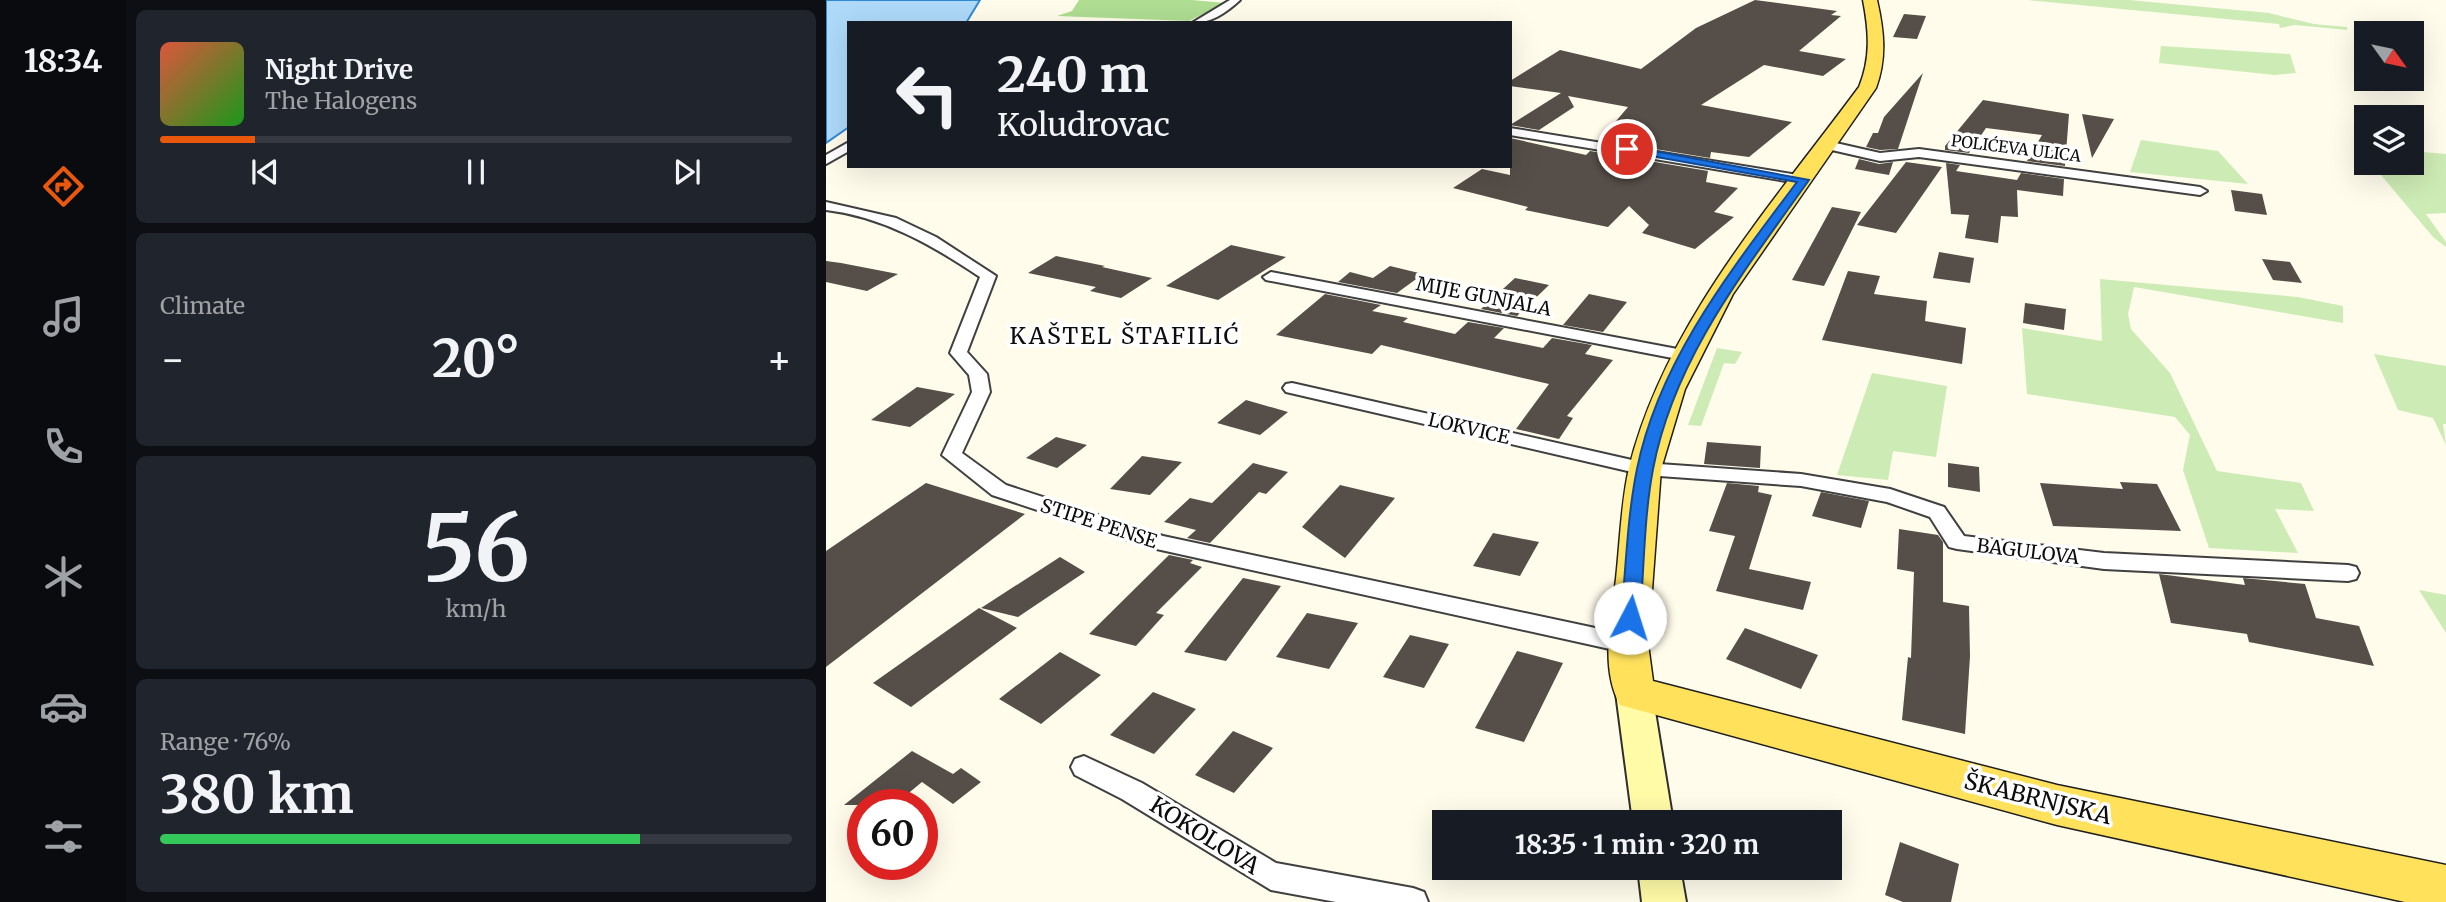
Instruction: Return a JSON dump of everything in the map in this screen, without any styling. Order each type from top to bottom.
[{"type":"main road","points":[[1651,810],[1628,644],[1645,469],[1670,388],[1720,294],[1804,180],[1867,88],[1875,68],[1877,37],[1870,0]]},
{"type":"main road","name":"ŠKABRNJSKA","points":[[1634,693],[2057,805],[2446,888]]},
{"type":"main road","points":[[1661,880],[1664,902]]},
{"type":"street","points":[[1201,21],[1215,15],[1236,0]]},
{"type":"street","points":[[1512,131],[1804,180]]},
{"type":"street","name":"POLIĆEVA ULICA","points":[[1828,145],[1880,157],[1919,153],[2200,191]]},
{"type":"street","points":[[826,160],[847,147]]},
{"type":"street","name":"STIPE PENSE","points":[[826,206],[853,208],[901,223],[988,276],[958,353],[978,374],[981,392],[953,455],[999,490],[1160,543],[1628,644]]},
{"type":"street","name":"MIJE GUNJALA","points":[[1271,277],[1688,356]]},
{"type":"street","name":"LOKVICE","points":[[1292,388],[1645,469]]},
{"type":"street","name":"BAGULOVA","points":[[1645,469],[1801,481],[1890,496],[1937,512],[1957,542],[2104,561],[2348,573]]},
{"type":"street","name":"KOKOLOVA","points":[[1084,767],[1132,791],[1271,876],[1413,902]]},
{"type":"green space","points":[[1079,0],[1192,0],[1225,3],[1189,21],[1057,16],[1072,11]]},
{"type":"green space","points":[[2027,0],[2129,0],[2269,13],[2314,24],[2347,27],[2347,30],[2295,25],[2280,28],[2279,24]]},
{"type":"green space","points":[[2161,46],[2290,54],[2296,73],[2275,75],[2159,63]]},
{"type":"green space","points":[[2141,140],[2218,151],[2248,184],[2130,172]]},
{"type":"green space","points":[[2424,152],[2446,154],[2446,213],[2426,214],[2446,242],[2446,247],[2433,237],[2381,175],[2424,175]]},
{"type":"green space","points":[[2100,279],[2298,297],[2343,306],[2343,323],[2134,287],[2128,314],[2131,329],[2170,373],[2217,471],[2301,483],[2314,511],[2275,509],[2298,553],[2209,548],[2183,470],[2190,435],[2175,417],[2027,394],[2022,328],[2102,341]]},
{"type":"green space","points":[[1717,348],[1742,352],[1735,364],[1724,363],[1701,426],[1688,425]]},
{"type":"green space","points":[[2374,354],[2446,366],[2446,424],[2443,424],[2446,445],[2433,418],[2398,410]]},
{"type":"green space","points":[[1872,373],[1947,386],[1936,457],[1893,451],[1888,480],[1837,475]]},
{"type":"green space","points":[[2419,590],[2446,595],[2446,633]]},
{"type":"water","points":[[826,0],[980,0],[967,21],[847,21],[847,128],[826,143]]},
{"type":"building","points":[[1755,0],[1837,11],[1831,15],[1841,16],[1799,51],[1846,59],[1823,76],[1764,65],[1701,105],[1792,122],[1749,157],[1711,152],[1710,158],[1600,140],[1628,107],[1568,96],[1574,107],[1539,130],[1512,125],[1561,93],[1512,86],[1512,80],[1560,50],[1641,69],[1696,28]]},
{"type":"building","points":[[1904,14],[1926,16],[1917,39],[1893,37]]},
{"type":"building","points":[[1923,73],[1898,149],[1880,150],[1866,147],[1873,133],[1878,133],[1884,117]]},
{"type":"building","points":[[1983,100],[2069,114],[2065,166],[2027,161],[2042,135],[1986,128],[1969,153],[1945,150],[1945,146]]},
{"type":"building","points":[[2082,114],[2114,119],[2092,158]]},
{"type":"building","points":[[1512,138],[1586,155],[1590,151],[1708,171],[1706,182],[1738,188],[1714,212],[1734,217],[1695,249],[1642,233],[1649,225],[1629,206],[1608,227],[1525,210],[1528,207],[1453,188],[1482,169],[1510,175]]},
{"type":"building","points":[[1859,159],[1879,164],[1893,162],[1889,175],[1855,169]]},
{"type":"building","points":[[1906,162],[1942,167],[1896,233],[1857,225]]},
{"type":"building","points":[[1946,163],[1960,165],[1956,171],[2017,180],[2021,173],[2064,179],[2063,196],[2017,190],[2018,217],[2001,216],[1998,243],[1965,238],[1969,215],[1951,214]]},
{"type":"building","points":[[2231,190],[2262,194],[2267,215],[2235,211]]},
{"type":"building","points":[[1832,207],[1861,212],[1824,286],[1792,280]]},
{"type":"building","points":[[1231,245],[1286,257],[1218,300],[1166,286]]},
{"type":"building","points":[[1939,252],[1974,258],[1970,283],[1933,278]]},
{"type":"building","points":[[1056,256],[1152,278],[1121,298],[1090,291],[1096,287],[1028,273]]},
{"type":"building","points":[[2262,259],[2290,262],[2302,283],[2273,280]]},
{"type":"building","points":[[826,261],[898,274],[867,291],[826,282]]},
{"type":"building","points":[[1390,266],[1423,274],[1397,293],[1338,282],[1350,272],[1373,278]]},
{"type":"building","points":[[1848,271],[1880,276],[1874,294],[1927,301],[1925,321],[1966,328],[1962,364],[1822,340]]},
{"type":"building","points":[[1515,278],[1549,285],[1517,316],[1481,309]]},
{"type":"building","points":[[1325,294],[1381,305],[1372,311],[1408,318],[1403,322],[1455,334],[1468,322],[1504,328],[1494,338],[1543,348],[1552,338],[1592,345],[1585,354],[1613,360],[1567,416],[1573,418],[1559,439],[1516,429],[1549,384],[1381,345],[1372,354],[1276,335]]},
{"type":"building","points":[[1589,294],[1627,302],[1603,332],[1563,325]]},
{"type":"building","points":[[2025,303],[2066,309],[2064,330],[2023,323]]},
{"type":"building","points":[[917,387],[955,394],[910,427],[871,420]]},
{"type":"building","points":[[1246,400],[1288,412],[1260,435],[1217,423]]},
{"type":"building","points":[[1056,437],[1087,445],[1057,468],[1026,458]]},
{"type":"building","points":[[1707,442],[1761,446],[1760,468],[1704,464]]},
{"type":"building","points":[[1142,456],[1182,462],[1150,495],[1110,489]]},
{"type":"building","points":[[1253,463],[1288,472],[1266,494],[1259,492],[1210,543],[1187,538],[1196,530],[1164,522],[1190,498],[1212,503]]},
{"type":"building","points":[[1948,463],[1979,467],[1980,492],[1948,487]]},
{"type":"building","points":[[2120,482],[2157,484],[2181,531],[2053,526],[2040,483],[2123,489]]},
{"type":"building","points":[[926,483],[1025,514],[826,667],[826,551]]},
{"type":"building","points":[[1727,483],[1759,486],[1758,492],[1772,495],[1749,569],[1811,582],[1803,610],[1716,591],[1735,536],[1709,531]]},
{"type":"building","points":[[1340,485],[1395,498],[1345,558],[1302,527]]},
{"type":"building","points":[[1821,492],[1869,501],[1861,528],[1812,516]]},
{"type":"building","points":[[1899,529],[1938,535],[1943,542],[1943,602],[1969,606],[1970,656],[1965,734],[1902,720],[1908,657],[1911,658],[1914,572],[1897,569]]},
{"type":"building","points":[[1493,533],[1539,542],[1520,576],[1473,566]]},
{"type":"building","points":[[1169,555],[1193,560],[1190,563],[1202,567],[1156,613],[1164,615],[1136,646],[1089,634]]},
{"type":"building","points":[[1060,557],[1085,572],[1018,617],[981,608]]},
{"type":"building","points":[[2159,574],[2245,585],[2243,578],[2305,584],[2316,618],[2359,626],[2374,666],[2249,642],[2247,634],[2171,623]]},
{"type":"building","points":[[1243,578],[1281,586],[1226,661],[1184,652]]},
{"type":"building","points":[[979,608],[1017,628],[911,707],[873,683]]},
{"type":"building","points":[[1307,613],[1358,623],[1329,669],[1276,657]]},
{"type":"building","points":[[1745,628],[1818,655],[1801,689],[1726,659]]},
{"type":"building","points":[[1410,635],[1449,644],[1424,688],[1383,677]]},
{"type":"building","points":[[1517,651],[1563,663],[1524,742],[1475,728]]},
{"type":"building","points":[[1060,652],[1101,675],[1041,724],[999,699]]},
{"type":"building","points":[[1153,692],[1196,709],[1154,754],[1110,735]]},
{"type":"building","points":[[1233,731],[1273,748],[1234,793],[1195,775]]},
{"type":"building","points":[[912,751],[953,774],[961,768],[981,782],[953,804],[938,793],[938,789],[932,789],[922,782],[913,789],[864,789]]},
{"type":"building","points":[[1900,842],[1959,864],[1951,902],[1903,902],[1885,895]]},
{"type":"district","name":"KAŠTEL ŠTAFILIĆ","points":[[1125,335]]},
{"type":"route","points":[[1627,149],[1804,180],[1720,294],[1670,388],[1645,469],[1630,618]]}]
